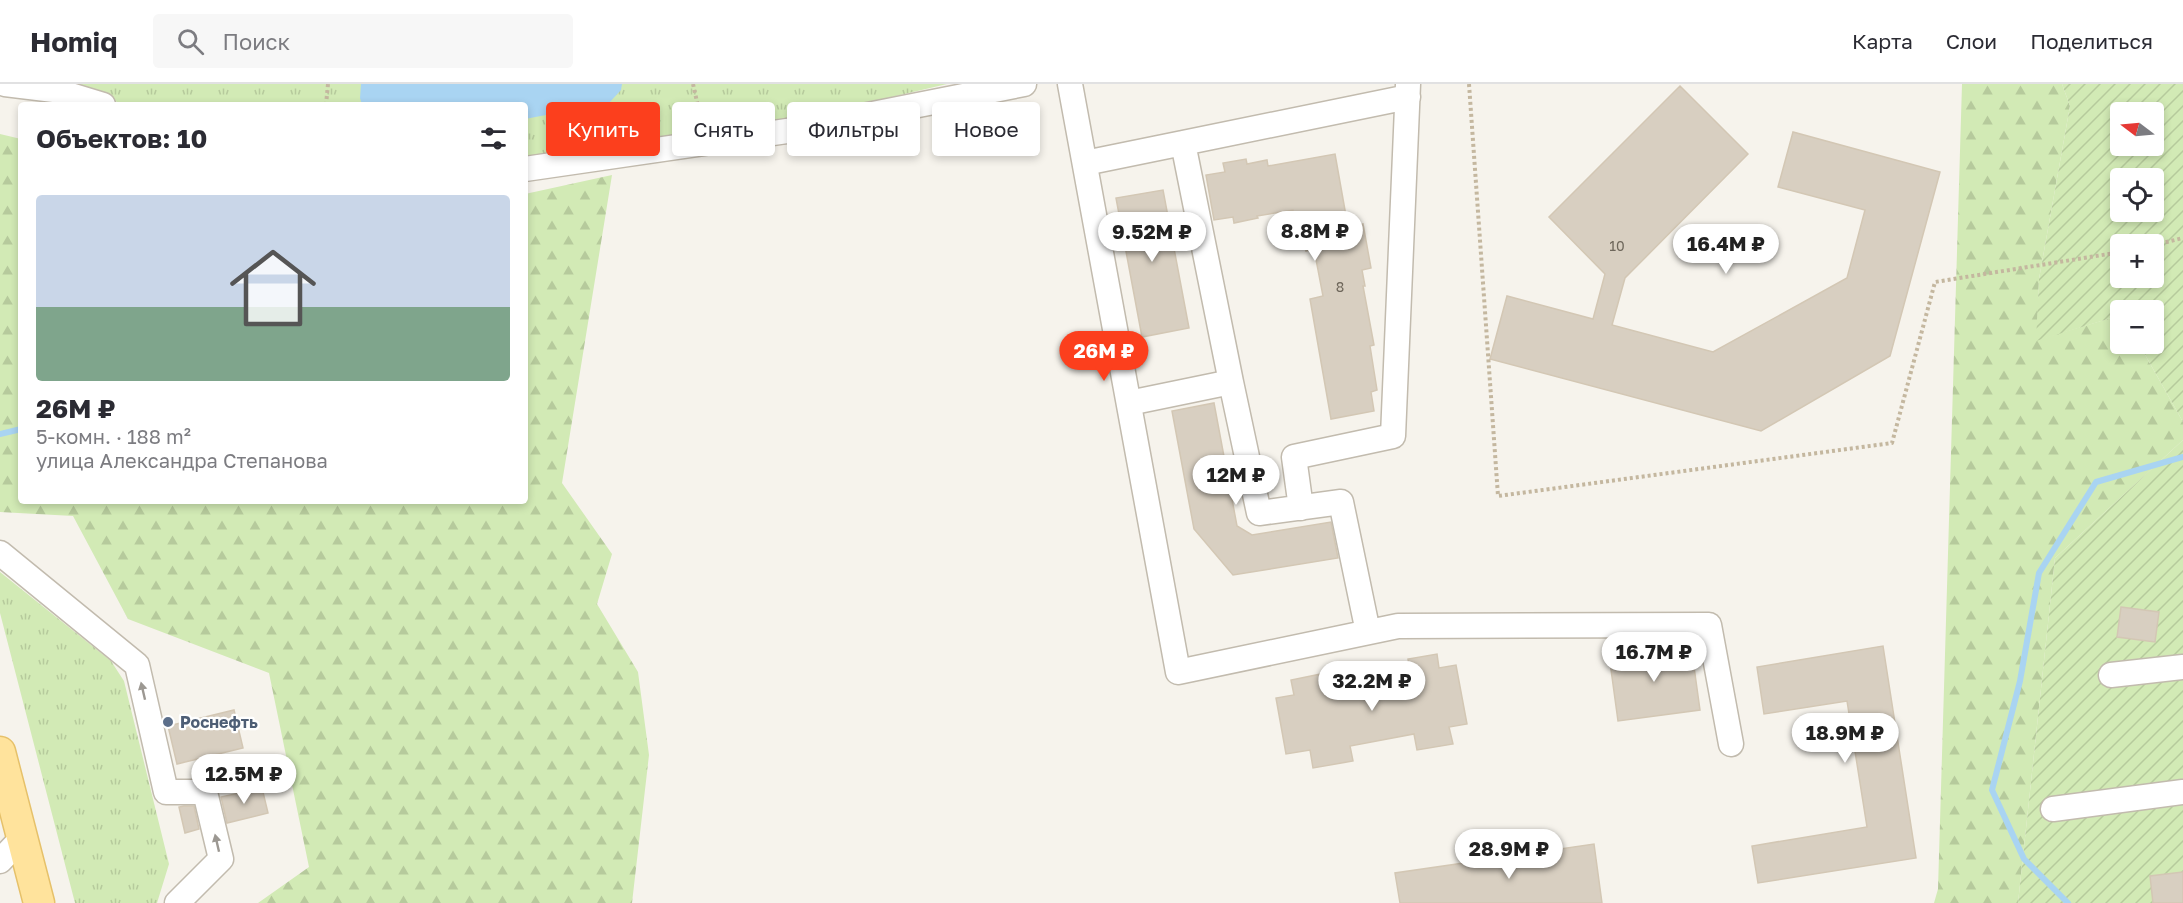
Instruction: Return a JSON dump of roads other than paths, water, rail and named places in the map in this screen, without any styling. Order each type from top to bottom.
[{"type":"main road","points":[[0,752],[39,903]]},
{"type":"street","points":[[5,84],[54,90],[93,102]]},
{"type":"street","points":[[528,169],[787,131],[1024,84]]},
{"type":"street","points":[[1070,84],[1178,672],[1398,626],[1708,625],[1731,744]]},
{"type":"street","points":[[1085,163],[1183,143],[1408,91],[1393,436],[1294,457],[1301,508]]},
{"type":"street","points":[[1183,143],[1259,513],[1341,502],[1368,632]]},
{"type":"street","points":[[1129,403],[1231,382]]},
{"type":"street","points":[[0,553],[137,665],[166,792],[206,792],[221,859],[177,903]]},
{"type":"street","points":[[2111,675],[2183,667]]},
{"type":"street","points":[[2053,809],[2183,792]]},
{"type":"street","points":[[0,861],[22,838]]},
{"type":"water","points":[[361,84],[622,84],[621,90],[610,102],[546,102],[546,115],[528,118],[528,102],[361,102]]},
{"type":"waterway","points":[[0,434],[18,430]]},
{"type":"waterway","points":[[2068,903],[2024,859],[1992,790],[2020,681],[2039,573],[2096,482],[2183,457]]},
{"type":"place","name":"Роснефть","points":[[168,722]]}]
